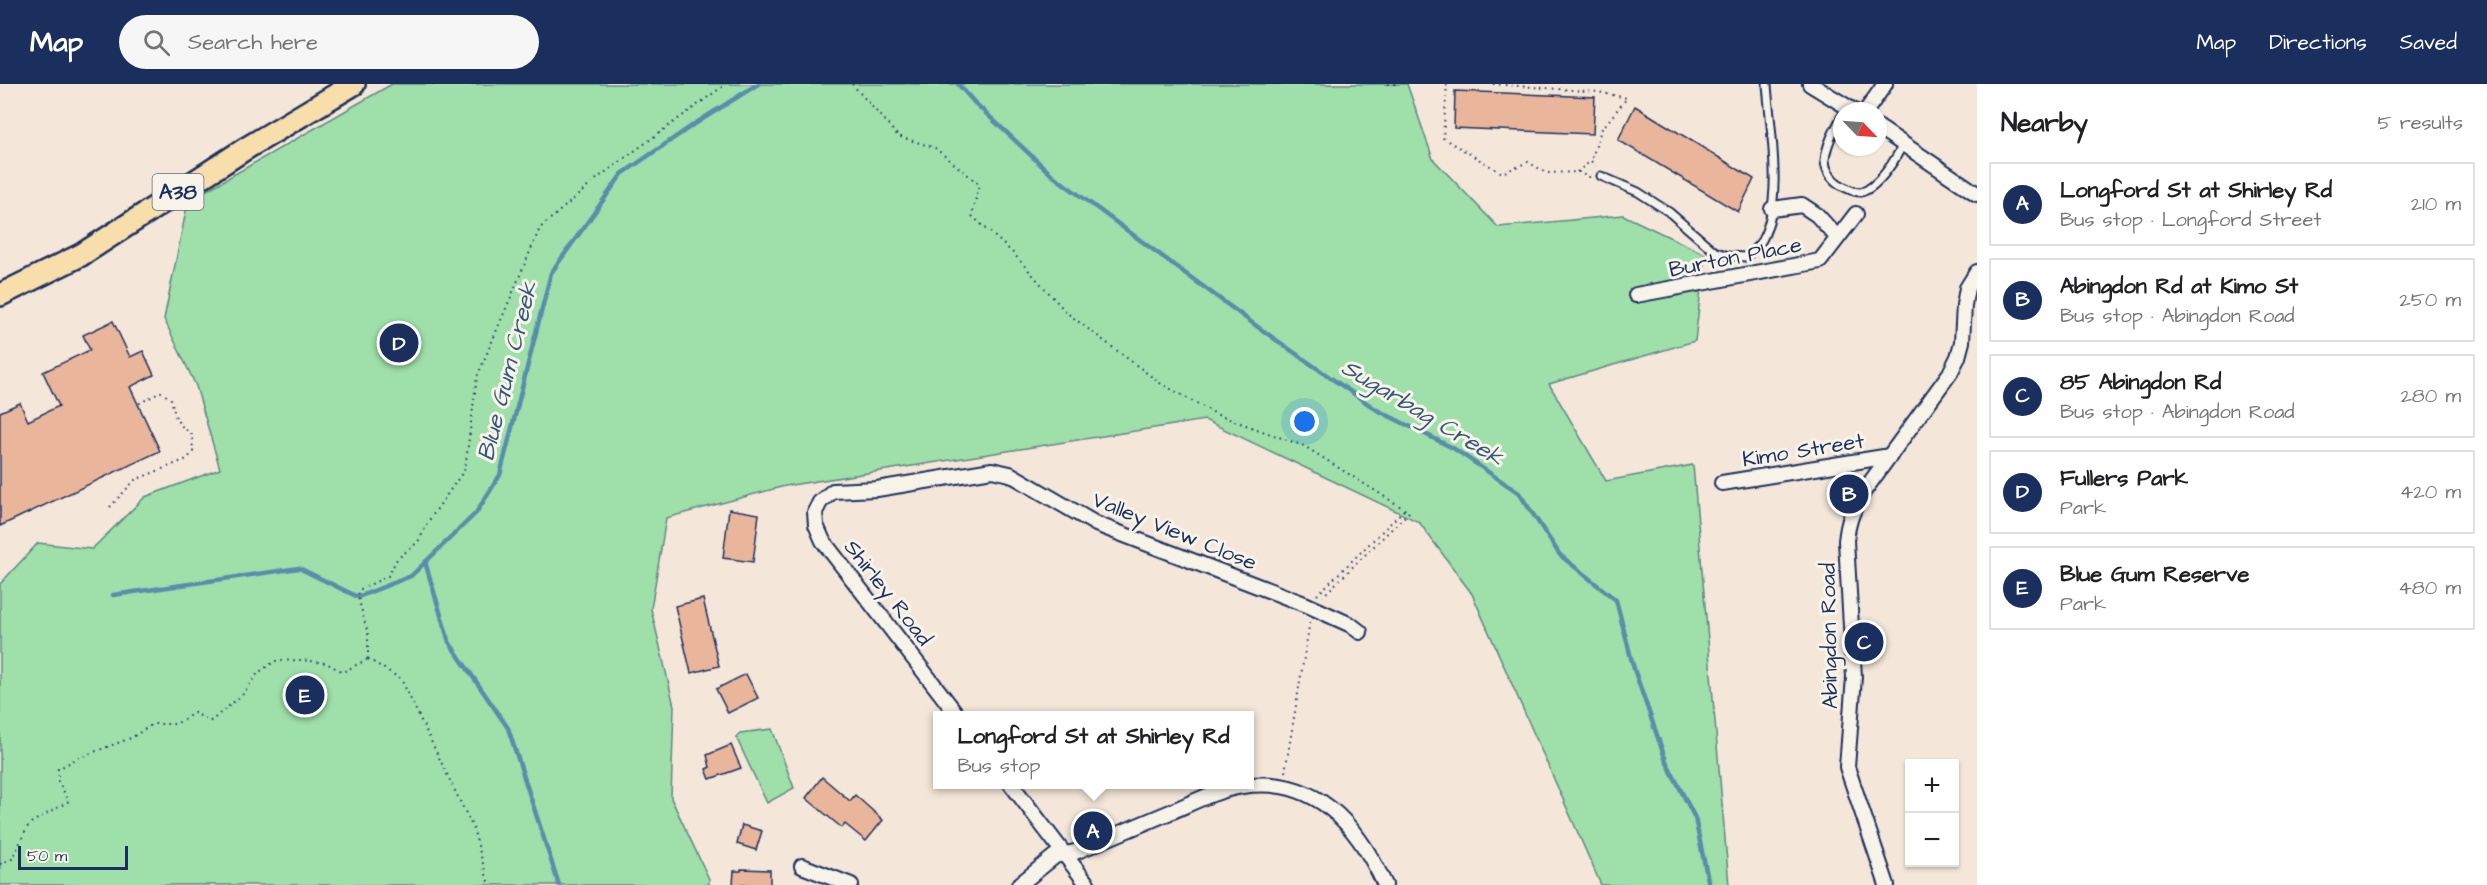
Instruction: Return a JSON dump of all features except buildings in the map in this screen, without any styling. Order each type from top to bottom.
[{"type":"main road","name":"A38","points":[[0,295],[81,255],[245,149],[354,84]]},
{"type":"street","points":[[1809,84],[1834,102]]},
{"type":"street","points":[[1872,102],[1884,84]]},
{"type":"street","points":[[1887,132],[1977,194]]},
{"type":"street","points":[[1772,209],[1802,206],[1816,215],[1837,237]]},
{"type":"street","name":"Burton Place","points":[[1636,295],[1820,261],[1856,214]]},
{"type":"street","name":"Abingdon Road","points":[[1887,885],[1847,767],[1854,677],[1846,541],[1848,523],[1854,507],[1950,373],[1962,342],[1967,288],[1977,272]]},
{"type":"street","name":"Kimo Street","points":[[1722,483],[1890,456]]},
{"type":"street","name":"Valley View Close","points":[[833,491],[877,489],[973,471],[992,470],[1010,474],[1096,524],[1310,606],[1352,625],[1360,632]]},
{"type":"street","name":"Shirley Road","points":[[833,491],[820,502],[815,512],[816,525],[823,541],[954,711]]},
{"type":"street","points":[[1254,786],[1283,787],[1312,796],[1335,812],[1355,833],[1385,885]]},
{"type":"street","points":[[1015,789],[1088,885]]},
{"type":"street","points":[[1019,885],[1055,856],[1075,852],[1220,791],[1233,789]]},
{"type":"street","points":[[802,866],[851,885]]},
{"type":"lane","points":[[1601,176],[1638,192],[1669,212],[1714,251],[1728,256],[1746,257],[1762,241],[1772,209],[1773,158],[1767,84]]},
{"type":"lane","points":[[1833,136],[1825,160],[1828,172],[1837,183],[1852,191],[1860,192],[1870,187],[1886,172],[1898,156],[1903,143]]},
{"type":"path","points":[[368,659],[368,633],[358,597],[359,590],[388,576],[397,559],[418,542],[430,519],[465,470],[477,377],[540,228],[599,177],[726,84]]},
{"type":"path","points":[[852,84],[898,136],[935,148],[979,184],[972,216],[1012,253],[1067,313],[1160,383],[1218,415],[1304,446],[1405,509],[1310,606],[1283,787]]},
{"type":"path","points":[[1388,84],[1400,84]]},
{"type":"path","points":[[1447,84],[1443,138],[1502,173],[1528,162],[1547,172],[1577,172],[1587,177],[1601,176],[1592,161]]},
{"type":"path","points":[[1492,84],[1598,92],[1627,98],[1601,130],[1592,161],[1577,172]]},
{"type":"path","points":[[110,507],[135,480],[187,459],[194,452],[192,434],[182,428],[173,417],[171,399],[161,392],[138,404]]},
{"type":"path","points":[[0,864],[12,859],[28,824],[69,801],[58,781],[58,769],[130,738],[153,724],[176,724],[194,713],[210,721],[243,694],[258,673],[275,661],[302,660],[326,663],[343,672],[368,659]]},
{"type":"path","points":[[368,659],[401,679],[472,828],[489,885]]},
{"type":"green space","points":[[392,84],[1407,84],[1433,159],[1498,227],[1623,215],[1705,254],[1695,341],[1549,384],[1606,481],[1693,465],[1729,885],[1601,885],[1472,594],[1419,522],[1205,420],[785,486],[666,518],[651,609],[674,706],[671,798],[709,879],[709,885],[0,885],[0,584],[38,543],[92,549],[145,497],[220,469],[196,386],[164,319],[188,201]]},
{"type":"green space","points":[[772,729],[794,788],[767,803],[736,737],[740,733]]},
{"type":"waterway","name":"Blue Gum Creek","points":[[113,595],[299,568],[358,597],[411,576],[476,513],[500,475],[551,273],[622,174],[758,84]]},
{"type":"waterway","name":"Sugarbag Creek","points":[[958,84],[974,102],[1052,175],[1262,330],[1377,410],[1453,448],[1519,493],[1560,555],[1616,600],[1634,669],[1666,761],[1695,818],[1709,885]]},
{"type":"waterway","name":"Blue Gum Creek","points":[[425,562],[449,642],[508,728],[559,885]]},
{"type":"place","name":"Fullers Park","points":[[399,343]]},
{"type":"place","name":"Abingdon Rd at Kimo St","points":[[1849,494]]},
{"type":"place","name":"85 Abingdon Rd","points":[[1864,642]]},
{"type":"place","name":"Blue Gum Reserve","points":[[305,695]]},
{"type":"place","name":"Longford St at Shirley Rd","points":[[1093,831]]}]
